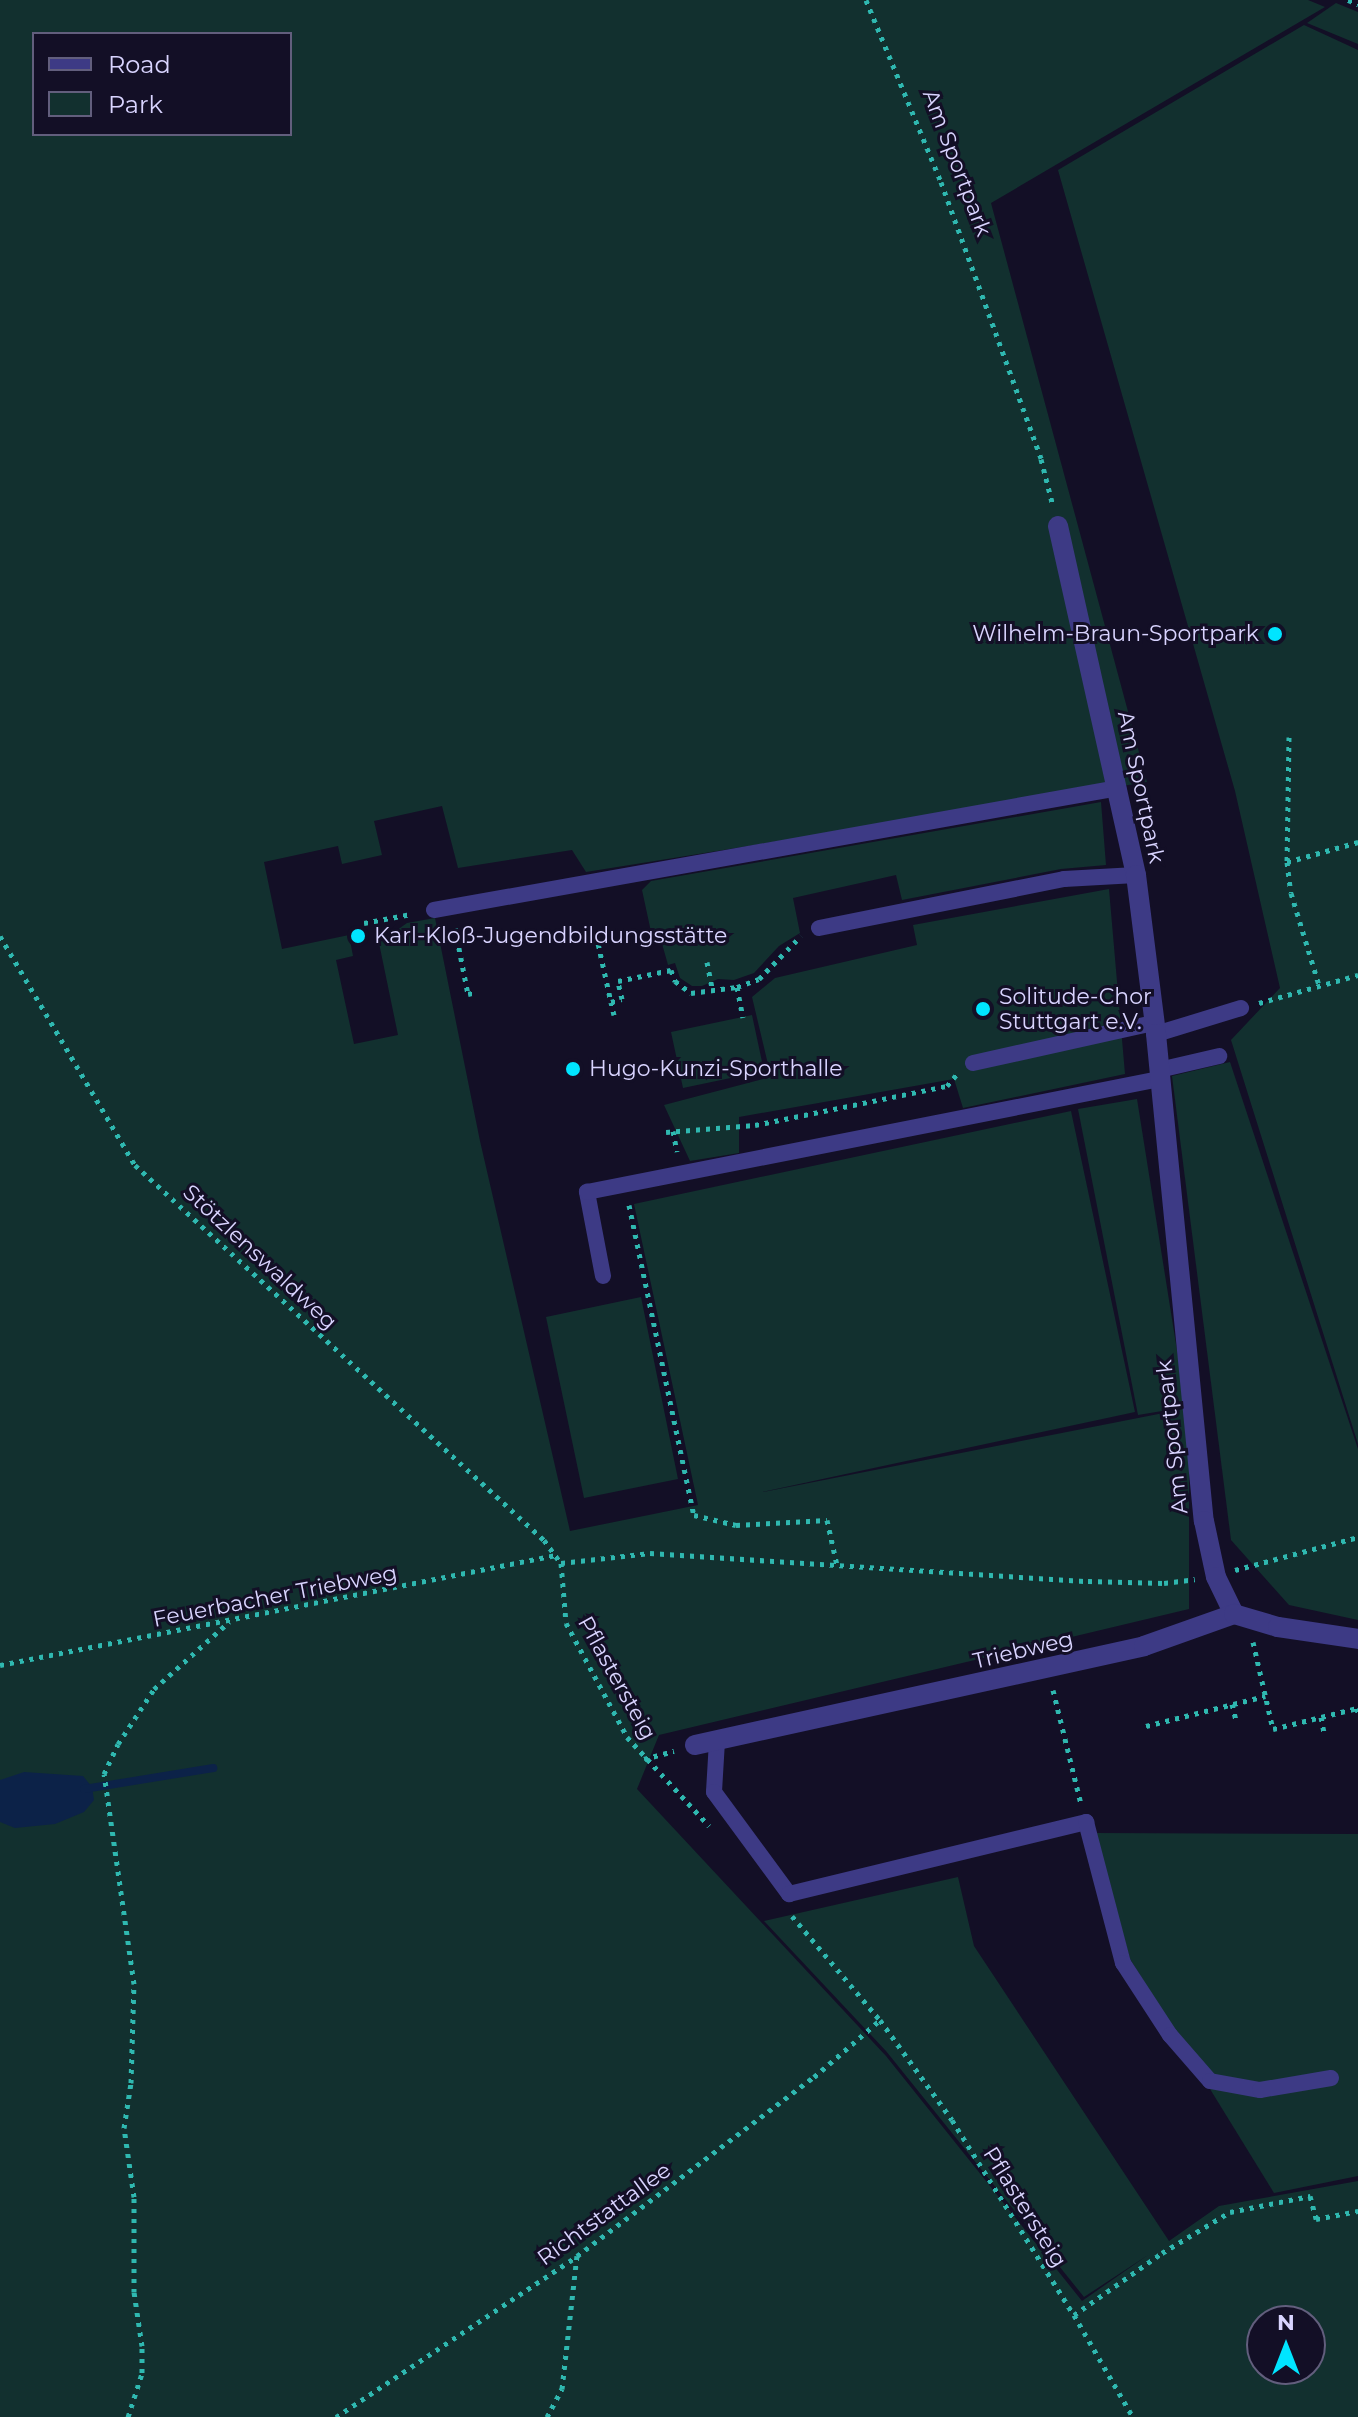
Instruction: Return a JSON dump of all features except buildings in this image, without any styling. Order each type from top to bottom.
[{"type":"street","name":"Am Sportpark","points":[[1058,526],[1136,875],[1160,1074],[1204,1521],[1216,1577],[1234,1614]]},
{"type":"street","points":[[1234,1614],[1278,1627],[1358,1639]]},
{"type":"street","name":"Triebweg","points":[[695,1745],[1144,1646],[1234,1614]]},
{"type":"lane","points":[[434,910],[1118,788]]},
{"type":"lane","points":[[819,928],[1064,879],[1136,875]]},
{"type":"lane","points":[[973,1063],[1241,1008]]},
{"type":"lane","points":[[603,1276],[587,1192],[1160,1074],[1219,1056]]},
{"type":"lane","points":[[717,1741],[714,1792],[789,1894],[1086,1822],[1123,1963],[1170,2035],[1210,2081],[1260,2090],[1331,2078]]},
{"type":"path","name":"Am Sportpark","points":[[866,0],[941,182],[1041,459],[1058,526]]},
{"type":"path","points":[[1348,0],[1358,4]]},
{"type":"path","points":[[1289,737],[1287,862],[1291,893],[1319,985]]},
{"type":"path","points":[[1287,862],[1358,842]]},
{"type":"path","points":[[364,923],[411,914]]},
{"type":"path","points":[[596,934],[614,1015]]},
{"type":"path","name":"Stötzlenswaldweg","points":[[0,936],[135,1165],[556,1555],[561,1563]]},
{"type":"path","points":[[611,1002],[622,999],[618,981],[671,970],[683,990],[691,993],[737,987],[759,979],[801,936]]},
{"type":"path","points":[[460,955],[468,994],[476,992]]},
{"type":"path","points":[[707,962],[712,988]]},
{"type":"path","points":[[1241,1008],[1358,975]]},
{"type":"path","points":[[737,987],[743,1017]]},
{"type":"path","points":[[666,1132],[755,1125],[947,1086],[962,1068],[973,1063]]},
{"type":"path","points":[[625,1184],[694,1515],[736,1525],[827,1520],[837,1565]]},
{"type":"path","points":[[561,1563],[650,1553],[1164,1583],[1216,1577],[1268,1559],[1358,1537]]},
{"type":"path","name":"Feuerbacher Triebweg","points":[[0,1665],[556,1555]]},
{"type":"path","name":"Pflastersteig","points":[[561,1563],[566,1623],[627,1737],[644,1759],[695,1745]]},
{"type":"path","points":[[128,2417],[142,2373],[142,2346],[134,2292],[134,2197],[124,2128],[131,2083],[134,1984],[104,1774],[118,1744],[154,1689],[229,1622]]},
{"type":"path","points":[[1258,1668],[1273,1729],[1357,1708],[1358,1713]]},
{"type":"path","points":[[1146,1726],[1265,1696]]},
{"type":"path","points":[[1232,1704],[1236,1720]]},
{"type":"path","points":[[1060,1716],[1086,1822]]},
{"type":"path","points":[[1321,1717],[1324,1732]]},
{"type":"path","name":"Pflastersteig","points":[[880,2020],[952,2120],[1074,2315],[1133,2417]]},
{"type":"path","name":"Richtstattallee","points":[[336,2417],[577,2256],[814,2077],[880,2020]]},
{"type":"path","points":[[1074,2315],[1162,2253],[1230,2212],[1310,2196],[1316,2219],[1358,2211]]},
{"type":"path","points":[[547,2417],[562,2389],[577,2256]]},
{"type":"green space","points":[[0,0],[1308,0],[1325,7],[991,203],[1147,782],[586,872],[572,850],[458,868],[442,806],[374,821],[382,855],[342,864],[338,846],[264,862],[282,949],[349,935],[353,956],[336,960],[354,1044],[398,1035],[379,943],[407,923],[435,918],[480,1141],[570,1531],[698,1505],[634,1204],[1071,1111],[1135,1412],[753,1494],[1189,1408],[1189,1609],[659,1735],[637,1789],[886,2056],[1082,2301],[1148,2255],[1084,2297],[886,2051],[764,1921],[958,1877],[974,1946],[1169,2241],[1219,2206],[1358,2181],[1358,2417],[0,2417]]},
{"type":"green space","points":[[1336,3],[1358,12],[1358,44],[1307,23]]},
{"type":"green space","name":"Wilhelm-Braun-Sportpark","points":[[1304,25],[1358,50],[1358,1444],[1231,1040],[1280,988],[1235,791],[1058,170]]},
{"type":"green space","points":[[1101,802],[1106,865],[1061,869],[902,900],[896,875],[793,898],[800,933],[779,946],[754,973],[734,980],[718,979],[702,986],[692,986],[680,978],[675,963],[668,965],[661,940],[653,941],[642,890],[651,881]]},
{"type":"green space","points":[[1109,889],[1125,1074],[963,1108],[954,1079],[739,1117],[739,1153],[690,1161],[664,1105],[771,1077],[752,997],[775,978],[917,945],[913,925]]},
{"type":"green space","points":[[752,1015],[764,1071],[683,1088],[671,1032]]},
{"type":"green space","points":[[1230,1062],[1358,1449],[1358,1620],[1289,1605],[1231,1540],[1172,1076]]},
{"type":"green space","points":[[1137,1099],[1186,1407],[1138,1415],[1078,1109]]},
{"type":"green space","points":[[641,1297],[678,1479],[584,1498],[546,1317]]},
{"type":"green space","points":[[1094,1833],[1358,1834],[1358,2176],[1274,2193],[1130,1959]]},
{"type":"water","points":[[24,1772],[83,1776],[92,1787],[94,1800],[84,1812],[55,1824],[15,1828],[0,1822],[0,1780]]},
{"type":"waterway","points":[[84,1789],[213,1768]]},
{"type":"place","name":"Wilhelm-Braun-Sportpark","points":[[1275,634]]},
{"type":"place","name":"Karl-Kloß-Jugendbildungsstätte","points":[[358,936]]},
{"type":"place","name":"Solitude-Chor Stuttgart e.V.","points":[[983,1009]]},
{"type":"place","name":"Hugo-Kunzi-Sporthalle","points":[[573,1069]]}]
